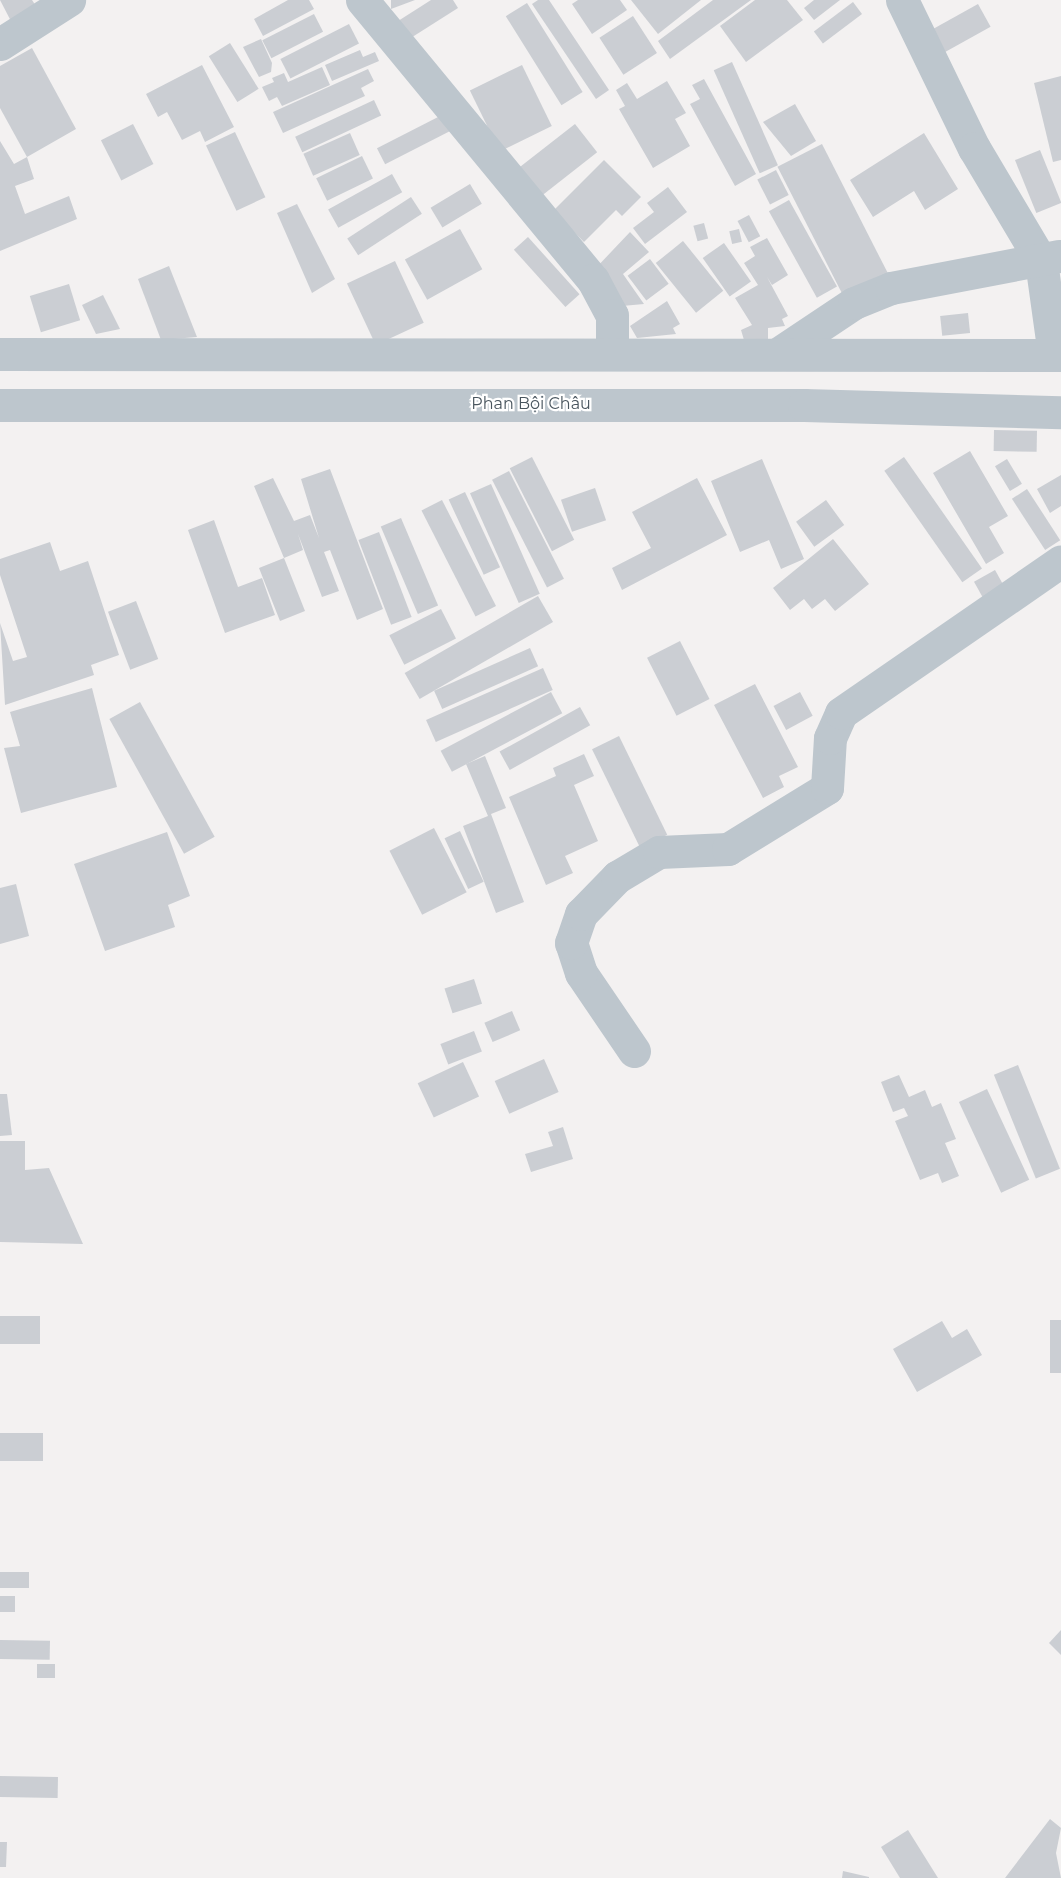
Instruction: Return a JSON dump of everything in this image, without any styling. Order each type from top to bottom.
[{"type":"street","points":[[0,44],[69,0]]},
{"type":"street","points":[[362,0],[593,280],[612,315],[612,352]]},
{"type":"street","points":[[0,354],[663,352],[1058,355],[1051,258],[974,148],[913,4]]},
{"type":"street","points":[[779,353],[854,303],[891,288],[1051,258]]},
{"type":"street","points":[[663,352],[665,404]]},
{"type":"street","name":"Phan Bội Châu","points":[[0,405],[665,404],[1061,412]]},
{"type":"street","points":[[634,1051],[581,973],[571,943],[581,914],[616,877],[659,852],[728,849],[826,788],[830,738],[841,713],[1061,561]]},
{"type":"building","points":[[0,0],[32,0],[38,9],[13,25]]},
{"type":"building","points":[[288,0],[309,0],[314,9],[263,36],[254,19]]},
{"type":"building","points":[[391,0],[415,0],[391,9]]},
{"type":"building","points":[[431,0],[453,0],[458,8],[406,41],[395,23]]},
{"type":"building","points":[[538,0],[549,0],[609,90],[596,99],[532,4]]},
{"type":"building","points":[[578,0],[620,0],[627,10],[592,34],[572,4]]},
{"type":"building","points":[[631,0],[701,0],[658,34]]},
{"type":"building","points":[[713,0],[751,0],[670,59],[658,41]]},
{"type":"building","points":[[755,0],[787,0],[803,20],[746,62],[720,26]]},
{"type":"building","points":[[814,0],[840,0],[814,20],[804,8]]},
{"type":"building","points":[[853,2],[862,14],[823,43],[814,31]]},
{"type":"building","points":[[527,3],[583,92],[561,105],[506,16]]},
{"type":"building","points":[[978,4],[991,27],[943,53],[931,30]]},
{"type":"building","points":[[314,14],[323,32],[271,58],[262,40]]},
{"type":"building","points":[[633,16],[657,53],[623,75],[599,38]]},
{"type":"building","points":[[349,24],[359,44],[290,79],[280,59]]},
{"type":"building","points":[[261,39],[272,63],[271,72],[259,77],[243,47]]},
{"type":"building","points":[[230,43],[259,89],[237,102],[209,56]]},
{"type":"building","points":[[32,48],[76,129],[27,157],[0,108],[0,66]]},
{"type":"building","points":[[360,50],[363,57],[375,52],[379,61],[332,81],[325,65]]},
{"type":"building","points":[[732,62],[778,165],[760,173],[714,70]]},
{"type":"building","points":[[202,65],[234,127],[205,142],[200,131],[182,140],[167,112],[158,117],[146,94]]},
{"type":"building","points":[[522,65],[552,126],[500,152],[470,90]]},
{"type":"building","points":[[322,67],[330,85],[282,106],[277,97],[269,101],[262,87],[274,82],[272,78],[284,73],[288,82]]},
{"type":"building","points":[[368,69],[374,81],[361,88],[365,96],[283,133],[273,112]]},
{"type":"building","points":[[1061,76],[1061,160],[1053,162],[1034,83]]},
{"type":"building","points":[[704,79],[756,174],[735,186],[690,104],[700,99],[692,85]]},
{"type":"building","points":[[667,81],[686,113],[675,119],[690,146],[653,168],[619,109],[625,106],[616,90],[627,83],[637,99]]},
{"type":"building","points":[[374,100],[381,115],[302,152],[295,137]]},
{"type":"building","points":[[795,104],[816,141],[791,156],[763,122]]},
{"type":"building","points":[[442,115],[450,131],[385,164],[377,148]]},
{"type":"building","points":[[133,124],[153,164],[121,180],[101,140]]},
{"type":"building","points":[[575,124],[597,152],[539,198],[517,170]]},
{"type":"building","points":[[235,132],[265,197],[236,211],[206,146]]},
{"type":"building","points":[[350,133],[360,155],[313,176],[303,154]]},
{"type":"building","points":[[924,133],[958,189],[925,210],[914,191],[873,217],[850,180]]},
{"type":"building","points":[[0,141],[14,164],[27,157],[34,179],[15,186],[25,214],[69,196],[77,219],[0,251]]},
{"type":"building","points":[[822,144],[888,274],[844,297],[777,167]]},
{"type":"building","points":[[1040,150],[1061,203],[1036,213],[1015,160]]},
{"type":"building","points":[[362,156],[373,178],[327,201],[316,178]]},
{"type":"building","points":[[604,160],[641,197],[622,216],[616,210],[584,242],[553,211]]},
{"type":"building","points":[[776,170],[789,195],[770,204],[757,180]]},
{"type":"building","points":[[392,174],[402,192],[338,228],[328,209]]},
{"type":"building","points":[[470,184],[482,204],[442,227],[431,208]]},
{"type":"building","points":[[668,187],[687,212],[645,244],[633,228],[654,212],[647,203]]},
{"type":"building","points":[[411,197],[422,214],[358,255],[347,238]]},
{"type":"building","points":[[789,200],[837,287],[817,298],[769,211]]},
{"type":"building","points":[[297,204],[335,279],[312,293],[277,213]]},
{"type":"building","points":[[749,215],[760,236],[749,242],[738,221]]},
{"type":"building","points":[[704,223],[708,238],[698,241],[693,226]]},
{"type":"building","points":[[460,229],[482,269],[427,300],[405,260]]},
{"type":"building","points":[[739,229],[742,242],[732,244],[729,231]]},
{"type":"building","points":[[630,232],[649,252],[623,274],[644,304],[622,306],[594,270]]},
{"type":"building","points":[[528,237],[580,294],[565,307],[514,250]]},
{"type":"building","points":[[767,238],[788,275],[772,285],[767,277],[788,316],[782,319],[785,326],[768,328],[768,349],[747,350],[741,330],[752,325],[735,298],[758,285],[744,263],[755,256],[750,247]]},
{"type":"building","points":[[683,241],[723,291],[696,313],[656,263]]},
{"type":"building","points":[[724,243],[751,282],[730,296],[703,258]]},
{"type":"building","points":[[650,259],[669,284],[646,301],[628,276]]},
{"type":"building","points":[[395,261],[424,323],[376,345],[347,283]]},
{"type":"building","points":[[169,266],[197,337],[161,340],[138,279]]},
{"type":"building","points":[[69,284],[80,320],[41,332],[30,296]]},
{"type":"building","points":[[103,295],[120,329],[96,334],[82,305]]},
{"type":"building","points":[[667,301],[680,324],[673,328],[676,334],[637,338],[630,326]]},
{"type":"building","points":[[968,313],[970,333],[942,336],[940,316]]},
{"type":"building","points":[[994,430],[1037,431],[1037,452],[994,451]]},
{"type":"building","points":[[970,451],[1008,516],[989,527],[1004,553],[986,564],[933,473]]},
{"type":"building","points":[[532,457],[574,540],[552,551],[510,468]]},
{"type":"building","points":[[904,457],[982,568],[962,582],[884,471]]},
{"type":"building","points":[[762,459],[804,559],[781,569],[769,540],[740,552],[711,481]]},
{"type":"building","points":[[1007,459],[1022,484],[1010,491],[995,466]]},
{"type":"building","points":[[330,469],[383,609],[357,620],[330,550],[324,552],[339,591],[322,597],[298,534],[303,550],[284,558],[254,486],[273,478],[294,521],[310,515],[319,538],[301,479]]},
{"type":"building","points":[[509,471],[564,579],[547,587],[492,480]]},
{"type":"building","points":[[1061,475],[1061,506],[1050,513],[1037,489]]},
{"type":"building","points":[[697,478],[727,535],[622,590],[612,568],[651,548],[632,512]]},
{"type":"building","points":[[491,484],[540,594],[519,603],[470,493]]},
{"type":"building","points":[[595,488],[606,520],[572,532],[561,500]]},
{"type":"building","points":[[1027,489],[1060,540],[1045,550],[1012,499]]},
{"type":"building","points":[[465,492],[500,567],[484,575],[449,500]]},
{"type":"building","points":[[442,500],[496,606],[476,616],[422,510]]},
{"type":"building","points":[[826,500],[844,525],[814,547],[796,522]]},
{"type":"building","points":[[401,518],[438,605],[418,614],[381,527]]},
{"type":"building","points":[[214,520],[238,587],[262,578],[275,615],[225,633],[188,530]]},
{"type":"building","points":[[379,532],[412,617],[391,625],[358,540]]},
{"type":"building","points":[[833,539],[869,584],[835,611],[825,599],[812,609],[804,599],[790,610],[773,588]]},
{"type":"building","points":[[50,542],[60,571],[88,561],[119,655],[91,665],[94,675],[5,705],[0,623],[13,661],[27,657],[0,575],[0,559]]},
{"type":"building","points":[[284,558],[305,611],[280,621],[259,568]]},
{"type":"building","points":[[995,570],[1006,590],[985,602],[974,582]]},
{"type":"building","points":[[538,596],[553,622],[420,699],[405,673]]},
{"type":"building","points":[[136,601],[158,659],[130,670],[108,612]]},
{"type":"building","points":[[441,609],[456,638],[404,665],[389,635]]},
{"type":"building","points":[[680,641],[710,699],[677,716],[647,658]]},
{"type":"building","points":[[530,648],[538,666],[442,709],[434,691]]},
{"type":"building","points":[[543,668],[553,690],[436,742],[426,720]]},
{"type":"building","points":[[755,684],[798,767],[779,776],[784,787],[763,798],[714,705]]},
{"type":"building","points":[[92,688],[117,787],[21,813],[4,748],[20,746],[10,712]]},
{"type":"building","points":[[551,692],[562,713],[452,772],[441,751]]},
{"type":"building","points":[[800,692],[813,716],[786,730],[774,706]]},
{"type":"building","points":[[140,702],[215,837],[184,854],[109,719]]},
{"type":"building","points":[[580,707],[590,725],[510,770],[500,752]]},
{"type":"building","points":[[619,736],[667,835],[640,848],[592,749]]},
{"type":"building","points":[[584,754],[594,776],[574,785],[598,841],[565,856],[573,873],[546,885],[509,797],[556,776],[553,768]]},
{"type":"building","points":[[485,756],[506,808],[491,814],[524,902],[496,913],[463,826],[488,816],[466,764]]},
{"type":"building","points":[[434,828],[467,892],[422,915],[389,851]]},
{"type":"building","points":[[460,831],[484,882],[468,889],[445,838]]},
{"type":"building","points":[[167,832],[190,896],[168,905],[175,927],[105,951],[74,864]]},
{"type":"building","points":[[16,884],[29,936],[0,944],[0,888]]},
{"type":"building","points":[[474,979],[482,1004],[453,1013],[445,989]]},
{"type":"building","points":[[512,1011],[520,1030],[493,1042],[484,1023]]},
{"type":"building","points":[[474,1031],[482,1052],[448,1064],[440,1044]]},
{"type":"building","points":[[544,1059],[559,1092],[509,1114],[495,1081]]},
{"type":"building","points":[[463,1062],[479,1096],[434,1118],[418,1083]]},
{"type":"building","points":[[1018,1065],[1060,1169],[1036,1179],[994,1075]]},
{"type":"building","points":[[899,1075],[909,1097],[925,1090],[932,1107],[941,1103],[956,1139],[945,1143],[959,1176],[942,1183],[938,1173],[920,1180],[895,1121],[908,1116],[904,1108],[893,1112],[881,1082]]},
{"type":"building","points":[[987,1089],[1029,1180],[1001,1193],[959,1102]]},
{"type":"building","points":[[0,1094],[7,1094],[12,1135],[0,1136]]},
{"type":"building","points":[[563,1127],[573,1159],[531,1172],[525,1154],[553,1146],[548,1132]]},
{"type":"building","points":[[0,1141],[25,1141],[25,1170],[49,1168],[83,1244],[0,1242]]},
{"type":"building","points":[[0,1316],[40,1316],[40,1344],[0,1344]]},
{"type":"building","points":[[1050,1320],[1061,1320],[1061,1373],[1050,1373]]},
{"type":"building","points":[[942,1321],[952,1338],[967,1329],[982,1355],[917,1392],[893,1349]]},
{"type":"building","points":[[0,1433],[43,1433],[43,1461],[0,1461]]},
{"type":"building","points":[[0,1572],[29,1572],[29,1588],[0,1588]]},
{"type":"building","points":[[0,1596],[15,1596],[15,1612],[0,1612]]},
{"type":"building","points":[[1061,1630],[1061,1655],[1049,1643]]},
{"type":"building","points":[[0,1640],[50,1641],[50,1660],[0,1659]]},
{"type":"building","points":[[37,1664],[55,1664],[55,1678],[37,1678]]},
{"type":"building","points":[[0,1776],[58,1777],[58,1798],[0,1797]]},
{"type":"building","points":[[1050,1819],[1061,1828],[1056,1853],[1061,1878],[1005,1878]]},
{"type":"building","points":[[908,1830],[938,1878],[900,1878],[881,1847]]},
{"type":"building","points":[[0,1842],[7,1842],[6,1867],[0,1867]]},
{"type":"building","points":[[843,1871],[869,1877],[869,1878],[842,1878]]}]
